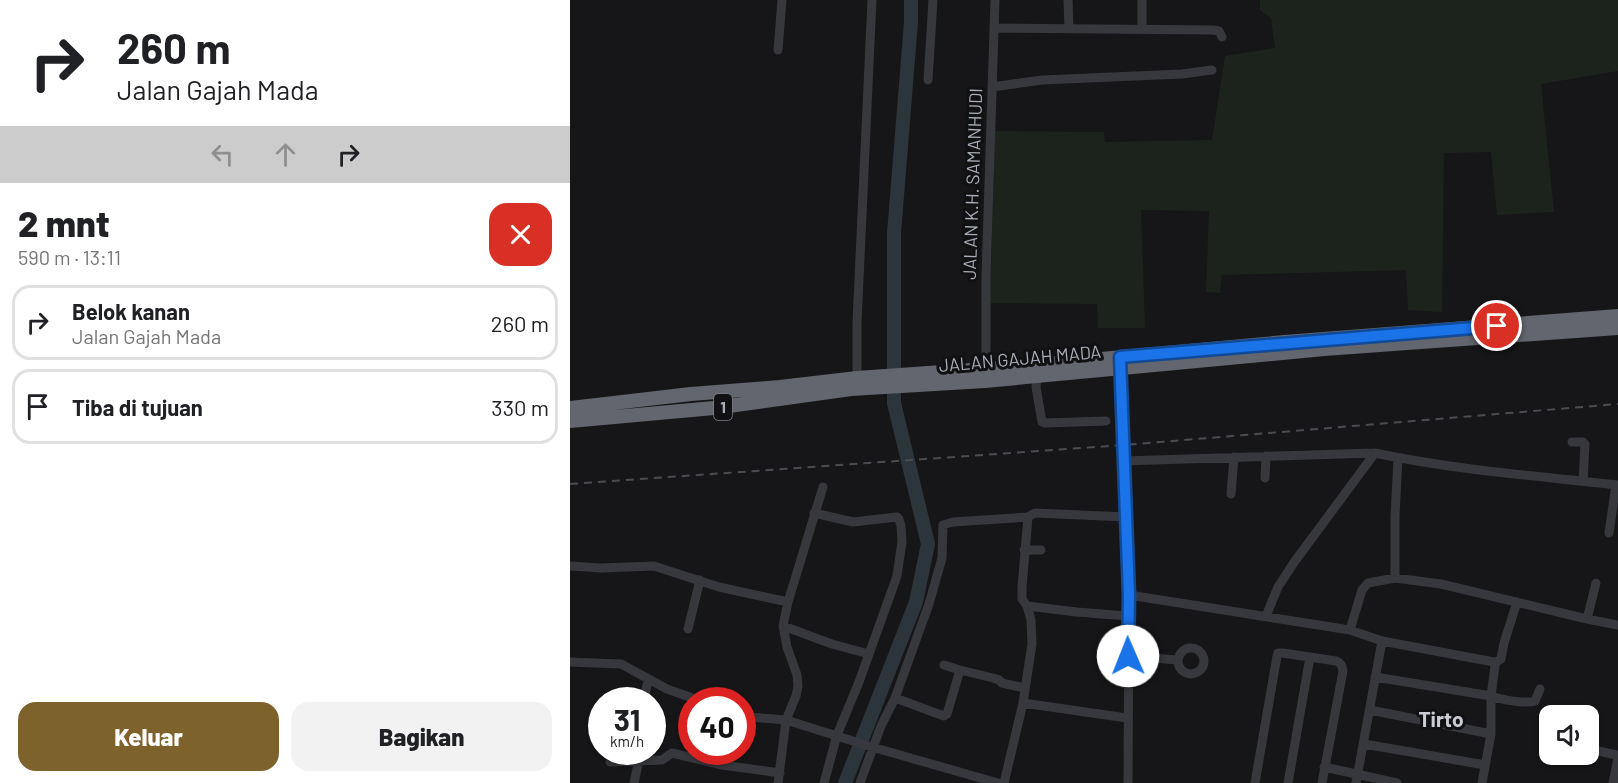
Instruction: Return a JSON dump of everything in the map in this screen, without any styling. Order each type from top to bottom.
[{"type":"highway","name":"JALAN GAJAH MADA","points":[[910,380],[986,369],[1121,362],[1618,316]]},
{"type":"highway","name":"JALAN GAJAH MADA","points":[[1204,355],[1618,328]]},
{"type":"highway","name":"JALAN GAJAH MADA","points":[[570,421],[714,408],[851,389],[874,382],[985,381],[1037,376],[1121,362]]},
{"type":"highway","name":"JALAN GAJAH MADA","points":[[570,408],[857,378],[874,382]]},
{"type":"street","points":[[778,50],[782,0]]},
{"type":"street","points":[[857,378],[857,322],[872,0]]},
{"type":"street","points":[[928,80],[933,0]]},
{"type":"street","name":"JALAN K.H. SAMANHUDI","points":[[986,369],[986,276],[995,0]]},
{"type":"street","points":[[1068,0],[1070,28]]},
{"type":"street","points":[[1142,0],[1142,29]]},
{"type":"street","points":[[994,28],[1217,30],[1222,37]]},
{"type":"street","points":[[992,87],[1041,80],[1182,74],[1212,70]]},
{"type":"street","points":[[1121,362],[1129,595],[1127,616],[1128,783]]},
{"type":"street","points":[[1037,376],[1036,387],[1042,422],[1106,421]]},
{"type":"street","points":[[1572,442],[1585,443],[1583,481]]},
{"type":"street","points":[[1123,461],[1375,453],[1511,474],[1617,485],[1609,533]]},
{"type":"street","points":[[1266,616],[1278,587],[1295,561],[1375,453]]},
{"type":"street","points":[[1265,478],[1266,456]]},
{"type":"street","points":[[1231,494],[1234,457]]},
{"type":"street","points":[[1395,578],[1398,458]]},
{"type":"street","points":[[778,783],[786,720],[798,686],[783,626],[788,602],[823,487]]},
{"type":"street","points":[[814,513],[853,522],[897,516],[902,526],[897,576],[860,682],[837,735],[824,783]]},
{"type":"street","points":[[860,783],[917,640],[940,566],[943,525],[953,522],[1028,517],[1035,513],[1126,517]]},
{"type":"street","points":[[1005,783],[1023,703],[1032,644],[1031,620],[1023,599],[1022,587],[1028,517]]},
{"type":"street","points":[[1024,550],[1041,550]]},
{"type":"street","points":[[570,566],[602,568],[654,566],[719,586],[788,602]]},
{"type":"street","points":[[1350,630],[1362,590],[1368,584],[1395,578],[1441,584],[1618,625]]},
{"type":"street","points":[[688,629],[699,580]]},
{"type":"street","points":[[1587,619],[1596,583]]},
{"type":"street","points":[[1129,595],[1350,630],[1382,641],[1495,663]]},
{"type":"street","points":[[1482,783],[1491,734],[1491,696],[1495,663],[1500,659],[1517,602]]},
{"type":"street","points":[[1027,606],[1127,616]]},
{"type":"street","points":[[783,626],[832,644],[869,654]]},
{"type":"street","points":[[1357,779],[1382,641]]},
{"type":"street","points":[[1255,783],[1278,653],[1341,663],[1343,671],[1322,783]]},
{"type":"street","points":[[1128,656],[1178,660]]},
{"type":"street","points":[[1288,783],[1310,657]]},
{"type":"street","points":[[570,662],[618,664],[678,693]]},
{"type":"street","points":[[944,665],[1024,688]]},
{"type":"street","points":[[895,698],[944,716],[947,714],[960,670]]},
{"type":"street","points":[[1376,677],[1491,696],[1508,701],[1533,703],[1536,702],[1540,689]]},
{"type":"street","points":[[647,687],[648,680]]},
{"type":"street","points":[[1023,703],[1127,718]]},
{"type":"street","points":[[1370,710],[1491,734]]},
{"type":"street","points":[[756,717],[786,720],[998,783]]},
{"type":"street","points":[[1364,744],[1485,765]]},
{"type":"street","points":[[1599,751],[1617,755],[1613,783]]},
{"type":"street","points":[[666,757],[672,753],[723,765],[780,773]]},
{"type":"street","points":[[634,783],[638,765]]},
{"type":"street","points":[[1324,767],[1357,779],[1397,783]]},
{"type":"shaded area","points":[[1260,0],[1618,0],[1618,71],[1541,84],[1554,212],[1497,215],[1491,152],[1444,153],[1442,312],[1408,310],[1406,270],[1222,275],[1220,293],[1206,292],[1209,211],[1141,210],[1145,328],[1098,328],[1097,304],[990,303],[995,131],[1104,132],[1105,142],[1212,140],[1225,56],[1275,48],[1271,18],[1260,10]]},
{"type":"waterway","points":[[845,783],[916,602],[928,544],[894,403],[894,233],[911,0]]},
{"type":"railway","points":[[570,484],[1124,445],[1618,404]]},
{"type":"district","name":"Tirto","points":[[1441,720]]},
{"type":"route","points":[[1128,656],[1129,595],[1120,357],[1497,326]]}]
